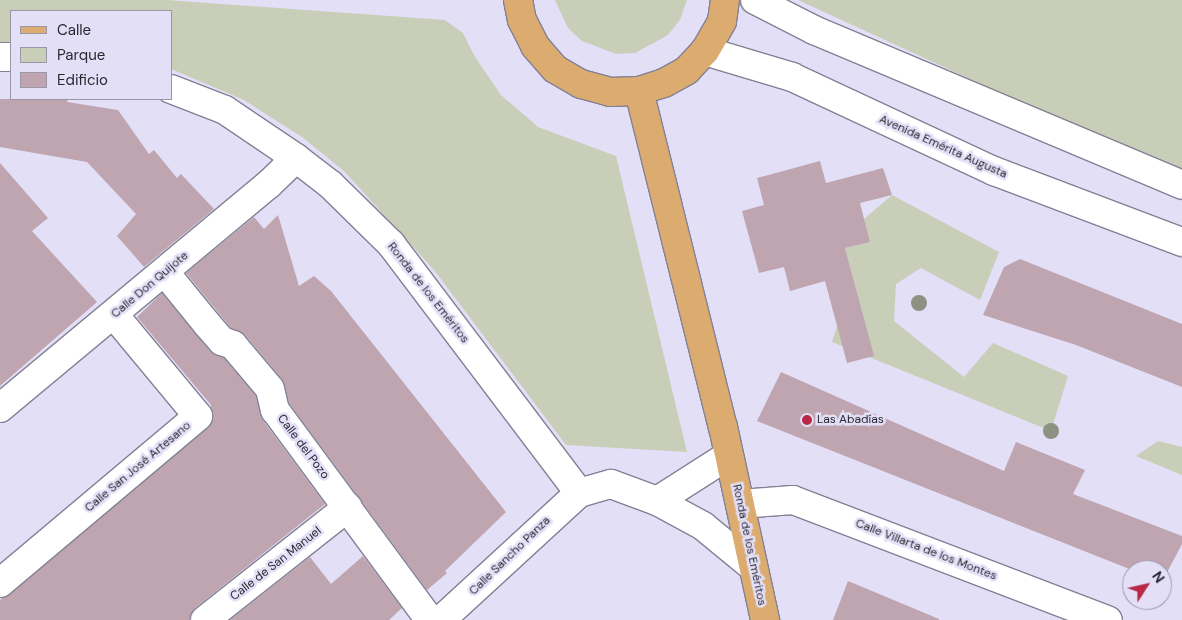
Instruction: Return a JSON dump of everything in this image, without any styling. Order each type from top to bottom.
[{"type":"main road","points":[[518,0],[522,20],[535,46],[555,69],[581,84],[610,92],[639,91],[664,83],[687,70],[705,51],[722,21],[725,0]]},
{"type":"main road","name":"Ronda de los Eméritos","points":[[639,91],[729,455],[765,620]]},
{"type":"street","points":[[755,0],[823,34],[1182,185]]},
{"type":"street","name":"Avenida Emérita Augusta","points":[[705,51],[792,77],[994,171],[1182,242]]},
{"type":"street","name":"Ronda de los Eméritos","points":[[172,88],[225,110],[296,158],[331,185],[391,244],[579,493]]},
{"type":"street","name":"Calle Don Quijote","points":[[0,408],[114,315],[269,184],[296,158]]},
{"type":"street","name":"Calle del Pozo","points":[[172,282],[222,340],[234,345],[270,389],[275,410],[430,620]]},
{"type":"street","name":"Calle San José Artesano","points":[[0,583],[198,416],[114,315]]},
{"type":"street","points":[[657,501],[729,455]]},
{"type":"street","points":[[579,493],[611,484],[657,501],[703,526],[754,567]]},
{"type":"street","name":"Calle Sancho Panza","points":[[441,620],[579,493]]},
{"type":"street","name":"Calle Villarta de los Montes","points":[[740,504],[794,500],[1108,620]]},
{"type":"street","name":"Calle de San Manuel","points":[[205,620],[348,507]]},
{"type":"green space","points":[[0,0],[167,0],[445,20],[463,33],[475,57],[501,95],[538,127],[616,156],[687,452],[566,445],[434,270],[344,171],[302,137],[244,100],[172,69],[172,10],[10,10],[10,44],[0,44]]},
{"type":"green space","points":[[555,0],[687,0],[680,20],[668,35],[635,53],[616,54],[582,41],[568,28]]},
{"type":"green space","points":[[798,0],[1182,0],[1182,169],[996,91]]},
{"type":"green space","points":[[892,195],[999,252],[980,300],[921,268],[896,284],[894,321],[964,377],[993,343],[1068,376],[1051,431],[832,342],[842,310],[860,305],[845,248],[869,242],[864,219]]},
{"type":"green space","points":[[1158,441],[1182,447],[1182,475],[1136,456]]},
{"type":"building","points":[[0,99],[68,100],[67,102],[118,110],[149,154],[154,150],[177,178],[181,174],[214,209],[144,267],[117,236],[136,214],[87,162],[0,147]]},
{"type":"building","points":[[820,161],[826,183],[883,168],[892,195],[860,203],[870,242],[845,248],[874,356],[847,363],[825,281],[790,291],[784,267],[759,273],[742,211],[764,205],[757,178]]},
{"type":"building","points":[[0,163],[48,218],[32,231],[97,302],[0,386]]},
{"type":"building","points":[[278,215],[299,286],[314,276],[331,291],[506,512],[445,571],[447,573],[427,590],[289,403],[282,379],[245,335],[231,328],[186,273],[254,217],[264,229]]},
{"type":"building","points":[[1020,259],[1182,324],[1182,387],[1076,345],[983,315],[1004,267]]},
{"type":"building","points":[[162,293],[210,351],[224,358],[256,396],[262,419],[325,504],[195,608],[190,620],[0,620],[0,600],[212,422],[211,405],[137,317]]},
{"type":"building","points":[[781,372],[1004,471],[1016,442],[1085,470],[1073,494],[1182,536],[1182,544],[1172,563],[1172,560],[1122,560],[1122,566],[757,421]]},
{"type":"building","points":[[363,556],[402,608],[389,620],[230,620],[310,557],[331,584]]},
{"type":"building","points":[[848,581],[939,619],[939,620],[833,620]]},
{"type":"place","name":"Las Abadías","points":[[807,420]]}]
